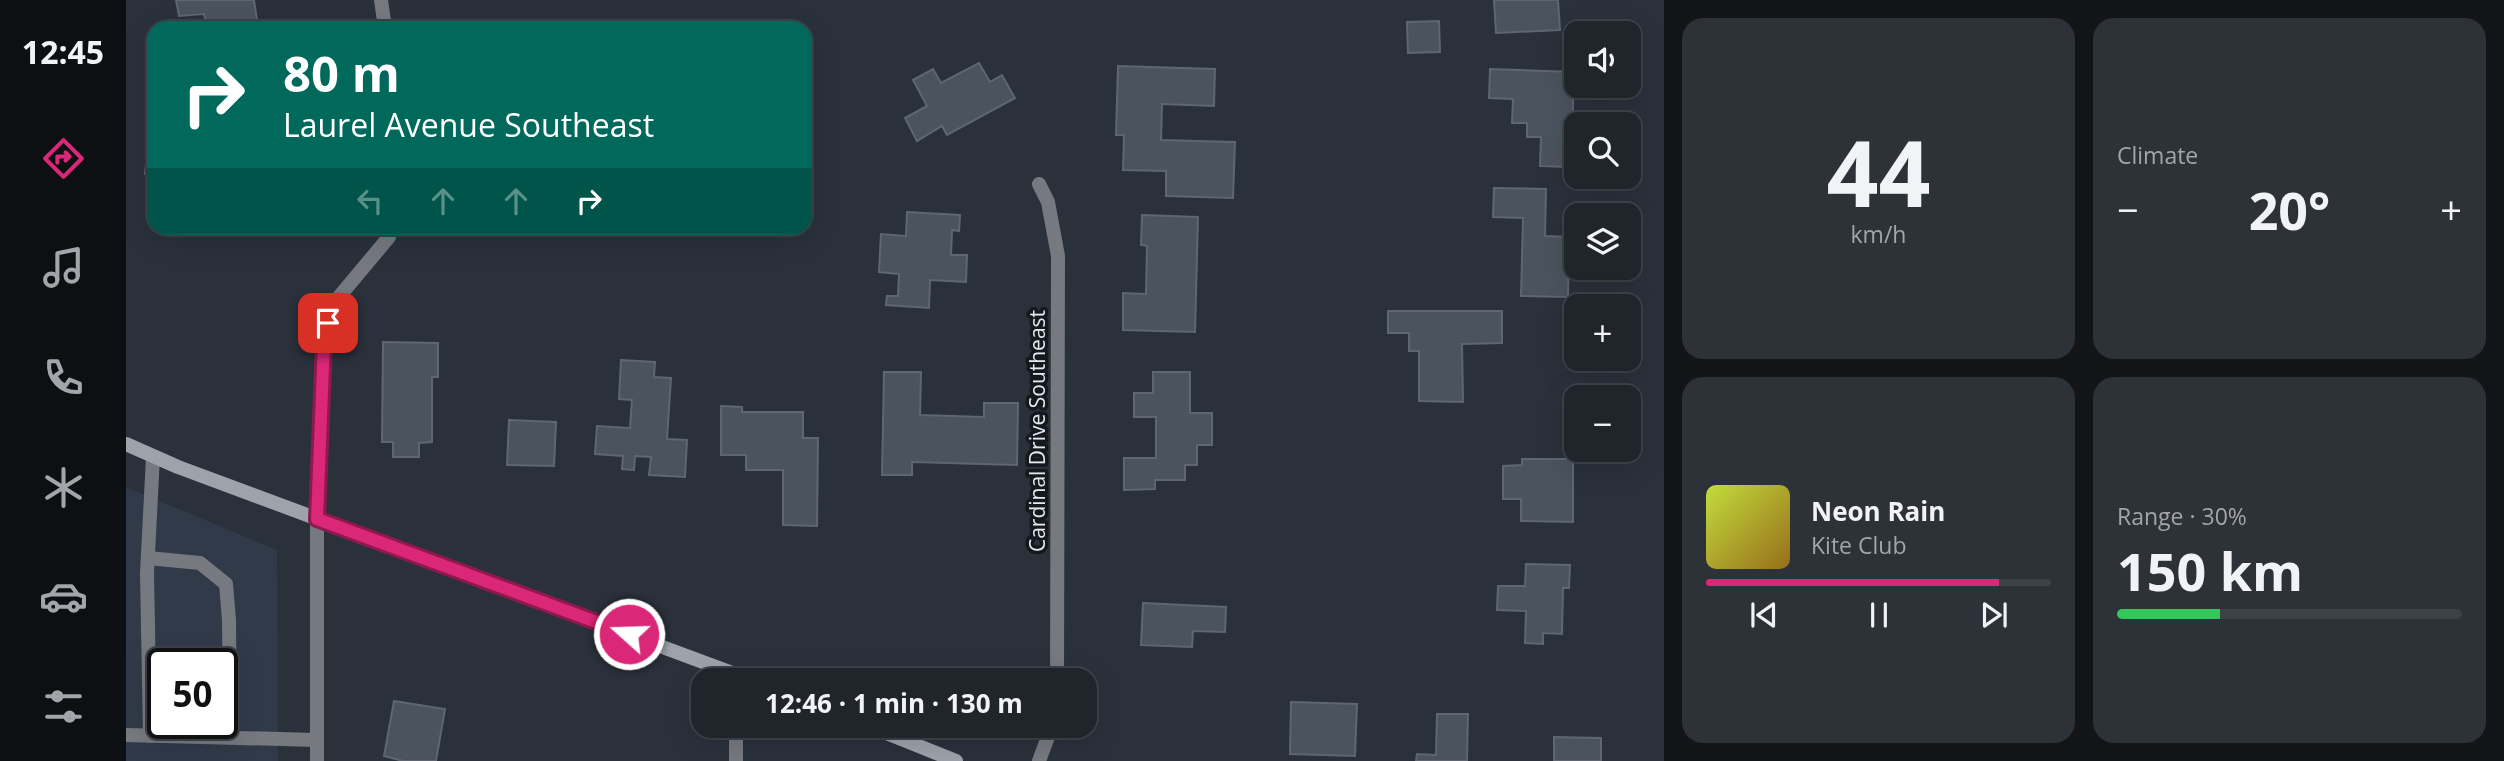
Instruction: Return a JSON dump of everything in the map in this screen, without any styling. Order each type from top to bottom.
[{"type":"main road","points":[[126,444],[153,457],[712,668]]},
{"type":"main road","points":[[899,738],[956,761]]},
{"type":"street","points":[[381,0],[384,21]]},
{"type":"street","name":"Cardinal Drive Southeast","points":[[1039,184],[1048,202],[1058,256],[1057,668]]},
{"type":"street","points":[[317,761],[317,519],[324,342],[333,304],[389,235]]},
{"type":"street","points":[[149,648],[148,558],[153,457]]},
{"type":"street","points":[[148,558],[200,563],[226,584],[229,648]]},
{"type":"street","points":[[126,735],[147,736]]},
{"type":"street","points":[[238,737],[317,740]]},
{"type":"street","points":[[736,738],[736,761]]},
{"type":"street","points":[[1039,761],[1048,738]]},
{"type":"shaded area","points":[[126,487],[277,550],[278,761],[126,761]]},
{"type":"building","points":[[176,0],[254,0],[257,21],[206,21],[204,14],[179,16]]},
{"type":"building","points":[[1494,0],[1558,0],[1560,30],[1496,33]]},
{"type":"building","points":[[1439,21],[1440,52],[1408,53],[1407,22]]},
{"type":"building","points":[[979,63],[990,82],[1002,75],[1015,98],[947,135],[942,126],[917,141],[905,118],[927,106],[913,80],[933,69],[941,83]]},
{"type":"building","points":[[1118,66],[1215,69],[1214,106],[1162,104],[1161,140],[1235,142],[1233,198],[1166,196],[1166,171],[1123,170],[1124,135],[1116,135]]},
{"type":"building","points":[[1490,69],[1564,72],[1564,98],[1573,98],[1573,112],[1564,112],[1564,167],[1540,166],[1541,137],[1527,137],[1527,123],[1512,123],[1513,99],[1489,98]]},
{"type":"building","points":[[1494,188],[1546,189],[1545,236],[1564,237],[1564,280],[1568,280],[1568,294],[1564,294],[1564,297],[1521,296],[1523,218],[1493,217]]},
{"type":"building","points":[[907,212],[960,215],[959,231],[952,230],[951,255],[967,255],[966,282],[930,280],[929,308],[886,305],[887,296],[898,296],[899,274],[879,272],[881,234],[906,236]]},
{"type":"building","points":[[1142,215],[1198,217],[1195,332],[1123,330],[1123,293],[1146,294],[1147,246],[1141,245]]},
{"type":"building","points":[[1388,311],[1502,311],[1502,343],[1462,344],[1463,402],[1419,401],[1419,351],[1409,351],[1409,333],[1388,333]]},
{"type":"building","points":[[383,342],[438,343],[438,377],[432,377],[432,442],[419,443],[419,457],[393,457],[393,442],[382,442]]},
{"type":"building","points":[[621,360],[655,362],[654,377],[671,378],[667,439],[687,440],[685,477],[649,475],[651,457],[635,456],[634,470],[622,469],[623,456],[595,454],[597,426],[630,428],[632,400],[619,399]]},
{"type":"building","points":[[884,372],[921,372],[920,415],[984,417],[984,403],[1018,403],[1017,465],[912,462],[912,475],[882,475]]},
{"type":"building","points":[[1153,372],[1190,372],[1190,413],[1212,413],[1212,445],[1197,445],[1197,465],[1185,465],[1185,480],[1155,480],[1155,489],[1124,490],[1124,458],[1156,458],[1156,417],[1134,417],[1134,393],[1153,393]]},
{"type":"building","points":[[721,406],[742,407],[742,412],[803,412],[803,438],[818,438],[817,526],[783,525],[783,470],[746,470],[746,455],[721,455]]},
{"type":"building","points":[[509,420],[556,422],[554,466],[507,465]]},
{"type":"building","points":[[1522,459],[1564,459],[1564,462],[1573,462],[1573,522],[1521,521],[1521,499],[1503,499],[1503,466],[1522,465]]},
{"type":"building","points":[[1526,564],[1570,565],[1569,588],[1563,588],[1562,634],[1543,633],[1543,644],[1525,643],[1526,611],[1497,610],[1498,586],[1525,586]]},
{"type":"building","points":[[1143,603],[1226,607],[1225,632],[1193,631],[1192,647],[1141,645]]},
{"type":"building","points":[[394,701],[445,709],[436,761],[403,761],[384,756]]},
{"type":"building","points":[[1291,702],[1357,704],[1355,756],[1290,754]]},
{"type":"building","points":[[1437,714],[1468,714],[1467,761],[1416,761],[1417,754],[1436,755]]},
{"type":"building","points":[[1554,737],[1601,738],[1601,761],[1554,761]]},
{"type":"route","points":[[328,323],[324,342],[317,519],[629,634]]}]
